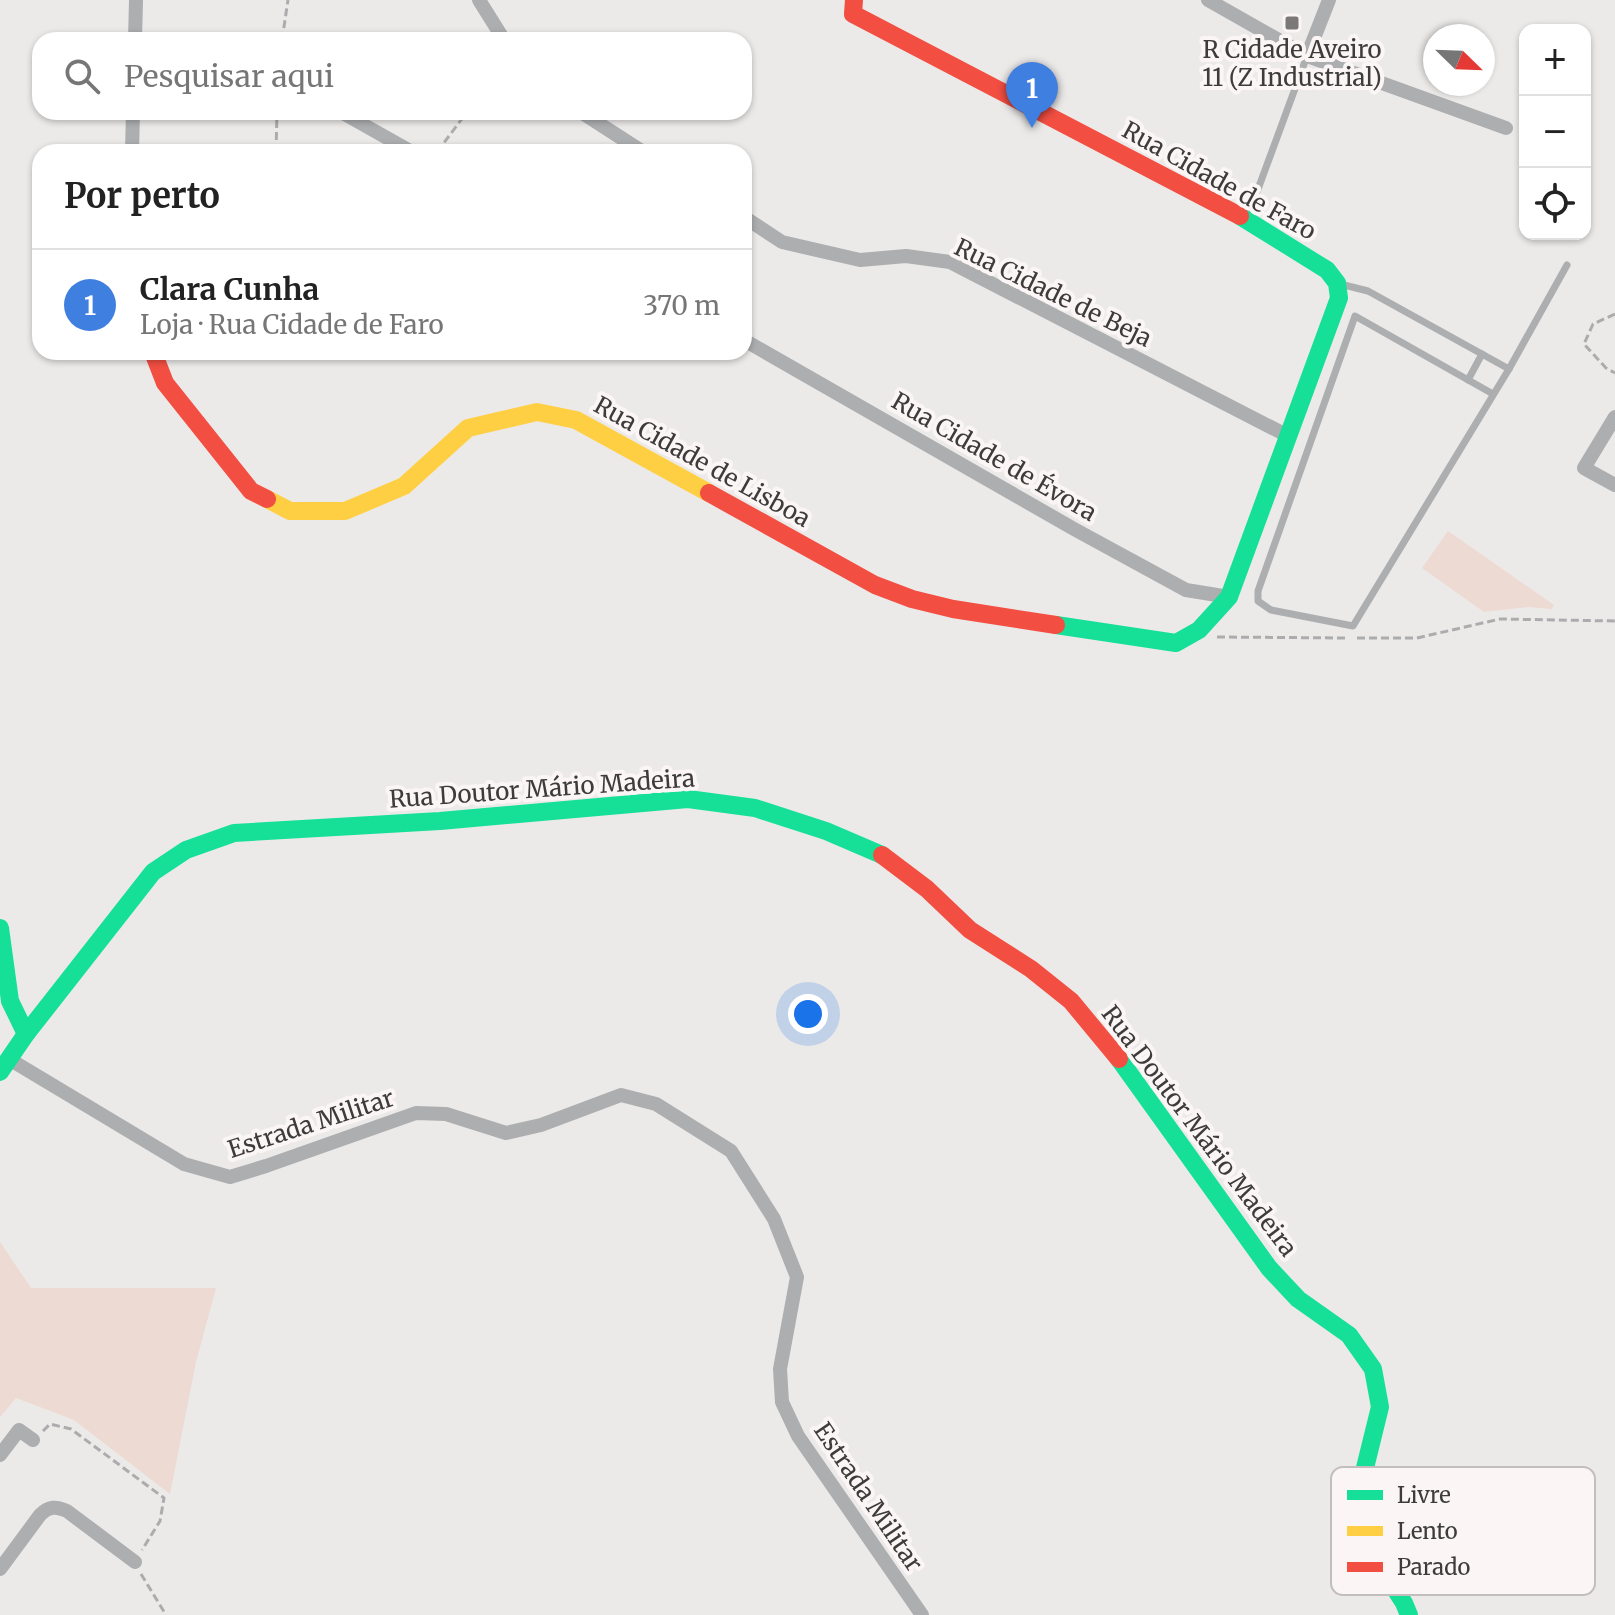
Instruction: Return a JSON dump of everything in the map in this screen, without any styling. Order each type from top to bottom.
[{"type":"street","points":[[135,32],[136,0]]},
{"type":"street","points":[[479,0],[499,32]]},
{"type":"street","name":"Rua Cidade de Faro","points":[[854,0],[853,14],[1247,220],[1327,270],[1337,283]]},
{"type":"street","points":[[1208,0],[1307,56],[1506,128]]},
{"type":"street","points":[[1307,56],[1329,0]]},
{"type":"street","points":[[132,144],[133,120]]},
{"type":"street","points":[[355,120],[398,144]]},
{"type":"street","points":[[593,120],[631,144]]},
{"type":"street","name":"Rua Cidade de Beja","points":[[752,222],[782,242],[860,260],[906,256],[950,262],[1288,436]]},
{"type":"street","points":[[1185,640],[1210,620],[1229,597],[1339,298],[1337,283]]},
{"type":"street","name":"Rua Cidade de Évora","points":[[752,345],[1186,590],[1229,597]]},
{"type":"street","name":"Rua Cidade de Lisboa","points":[[156,360],[165,383],[251,491],[290,511],[345,511],[404,486],[468,428],[537,412],[576,420],[875,585],[912,599],[953,609],[1185,640]]},
{"type":"street","points":[[1615,417],[1584,468],[1615,485]]},
{"type":"street","name":"Rua Doutor Mário Madeira","points":[[5,1066],[26,1034],[153,872],[186,850],[234,833],[440,821],[688,799],[755,808],[826,831],[884,856],[927,889],[970,930],[1031,969],[1071,1001],[1110,1047],[1269,1268],[1298,1299],[1349,1335],[1373,1369],[1380,1407],[1365,1467]]},
{"type":"street","points":[[0,928],[10,1001],[26,1034]]},
{"type":"street","name":"Estrada Militar","points":[[5,1066],[184,1164],[230,1177],[416,1113],[446,1114],[506,1133],[541,1125],[621,1095],[656,1104],[731,1151],[774,1219],[797,1277],[780,1369],[782,1402],[798,1436],[922,1615]]},
{"type":"street","points":[[0,1455],[19,1430],[33,1440]]},
{"type":"street","points":[[0,1569],[40,1515],[55,1507],[67,1511],[135,1562]]},
{"type":"street","name":"Rua Doutor Mário Madeira","points":[[1399,1595],[1409,1615]]},
{"type":"lane","points":[[1247,220],[1307,56]]},
{"type":"lane","points":[[1493,394],[1355,316],[1258,591],[1258,601],[1271,610],[1353,626],[1509,369],[1567,265]]},
{"type":"lane","points":[[1337,283],[1368,291],[1509,369]]},
{"type":"lane","points":[[1468,380],[1482,354]]},
{"type":"path","points":[[283,32],[288,0]]},
{"type":"path","points":[[276,144],[277,120]]},
{"type":"path","points":[[443,144],[461,120]]},
{"type":"path","points":[[1615,314],[1593,324],[1584,344],[1606,368],[1615,373]]},
{"type":"path","points":[[1185,640],[1417,638],[1500,619],[1615,621]]},
{"type":"path","points":[[33,1440],[50,1424],[71,1429],[164,1498],[160,1521],[135,1562],[166,1615]]},
{"type":"shaded area","points":[[1448,531],[1554,605],[1552,609],[1528,607],[1484,612],[1422,568]]},
{"type":"shaded area","points":[[0,1242],[31,1288],[216,1288],[196,1362],[170,1494],[74,1420],[16,1398],[0,1417]]},
{"type":"traffic: fast","points":[[1056,625],[1176,643],[1199,630],[1229,597],[1339,298],[1337,283],[1327,270],[1240,216]]},
{"type":"traffic: fast","points":[[0,1072],[26,1034],[153,872],[186,850],[234,833],[440,821],[688,799],[755,808],[826,831],[882,855]]},
{"type":"traffic: fast","points":[[0,928],[10,1001],[26,1034]]},
{"type":"traffic: fast","points":[[1119,1059],[1269,1268],[1298,1299],[1349,1335],[1373,1369],[1380,1407],[1365,1467]]},
{"type":"traffic: fast","points":[[1399,1595],[1409,1615]]},
{"type":"traffic: slow","points":[[267,499],[290,511],[345,511],[404,486],[468,428],[537,412],[576,420],[709,493]]},
{"type":"traffic: jam","points":[[854,0],[853,14],[1240,216]]},
{"type":"traffic: jam","points":[[156,360],[165,383],[251,491],[267,499]]},
{"type":"traffic: jam","points":[[709,493],[875,585],[912,599],[953,609],[1056,625]]},
{"type":"traffic: jam","points":[[882,855],[927,889],[970,930],[1031,969],[1071,1001],[1119,1059]]},
{"type":"place","name":"R Cidade Aveiro 11 (Z Industrial)","points":[[1292,23]]},
{"type":"place","name":"Clara Cunha","points":[[1032,128]]}]
